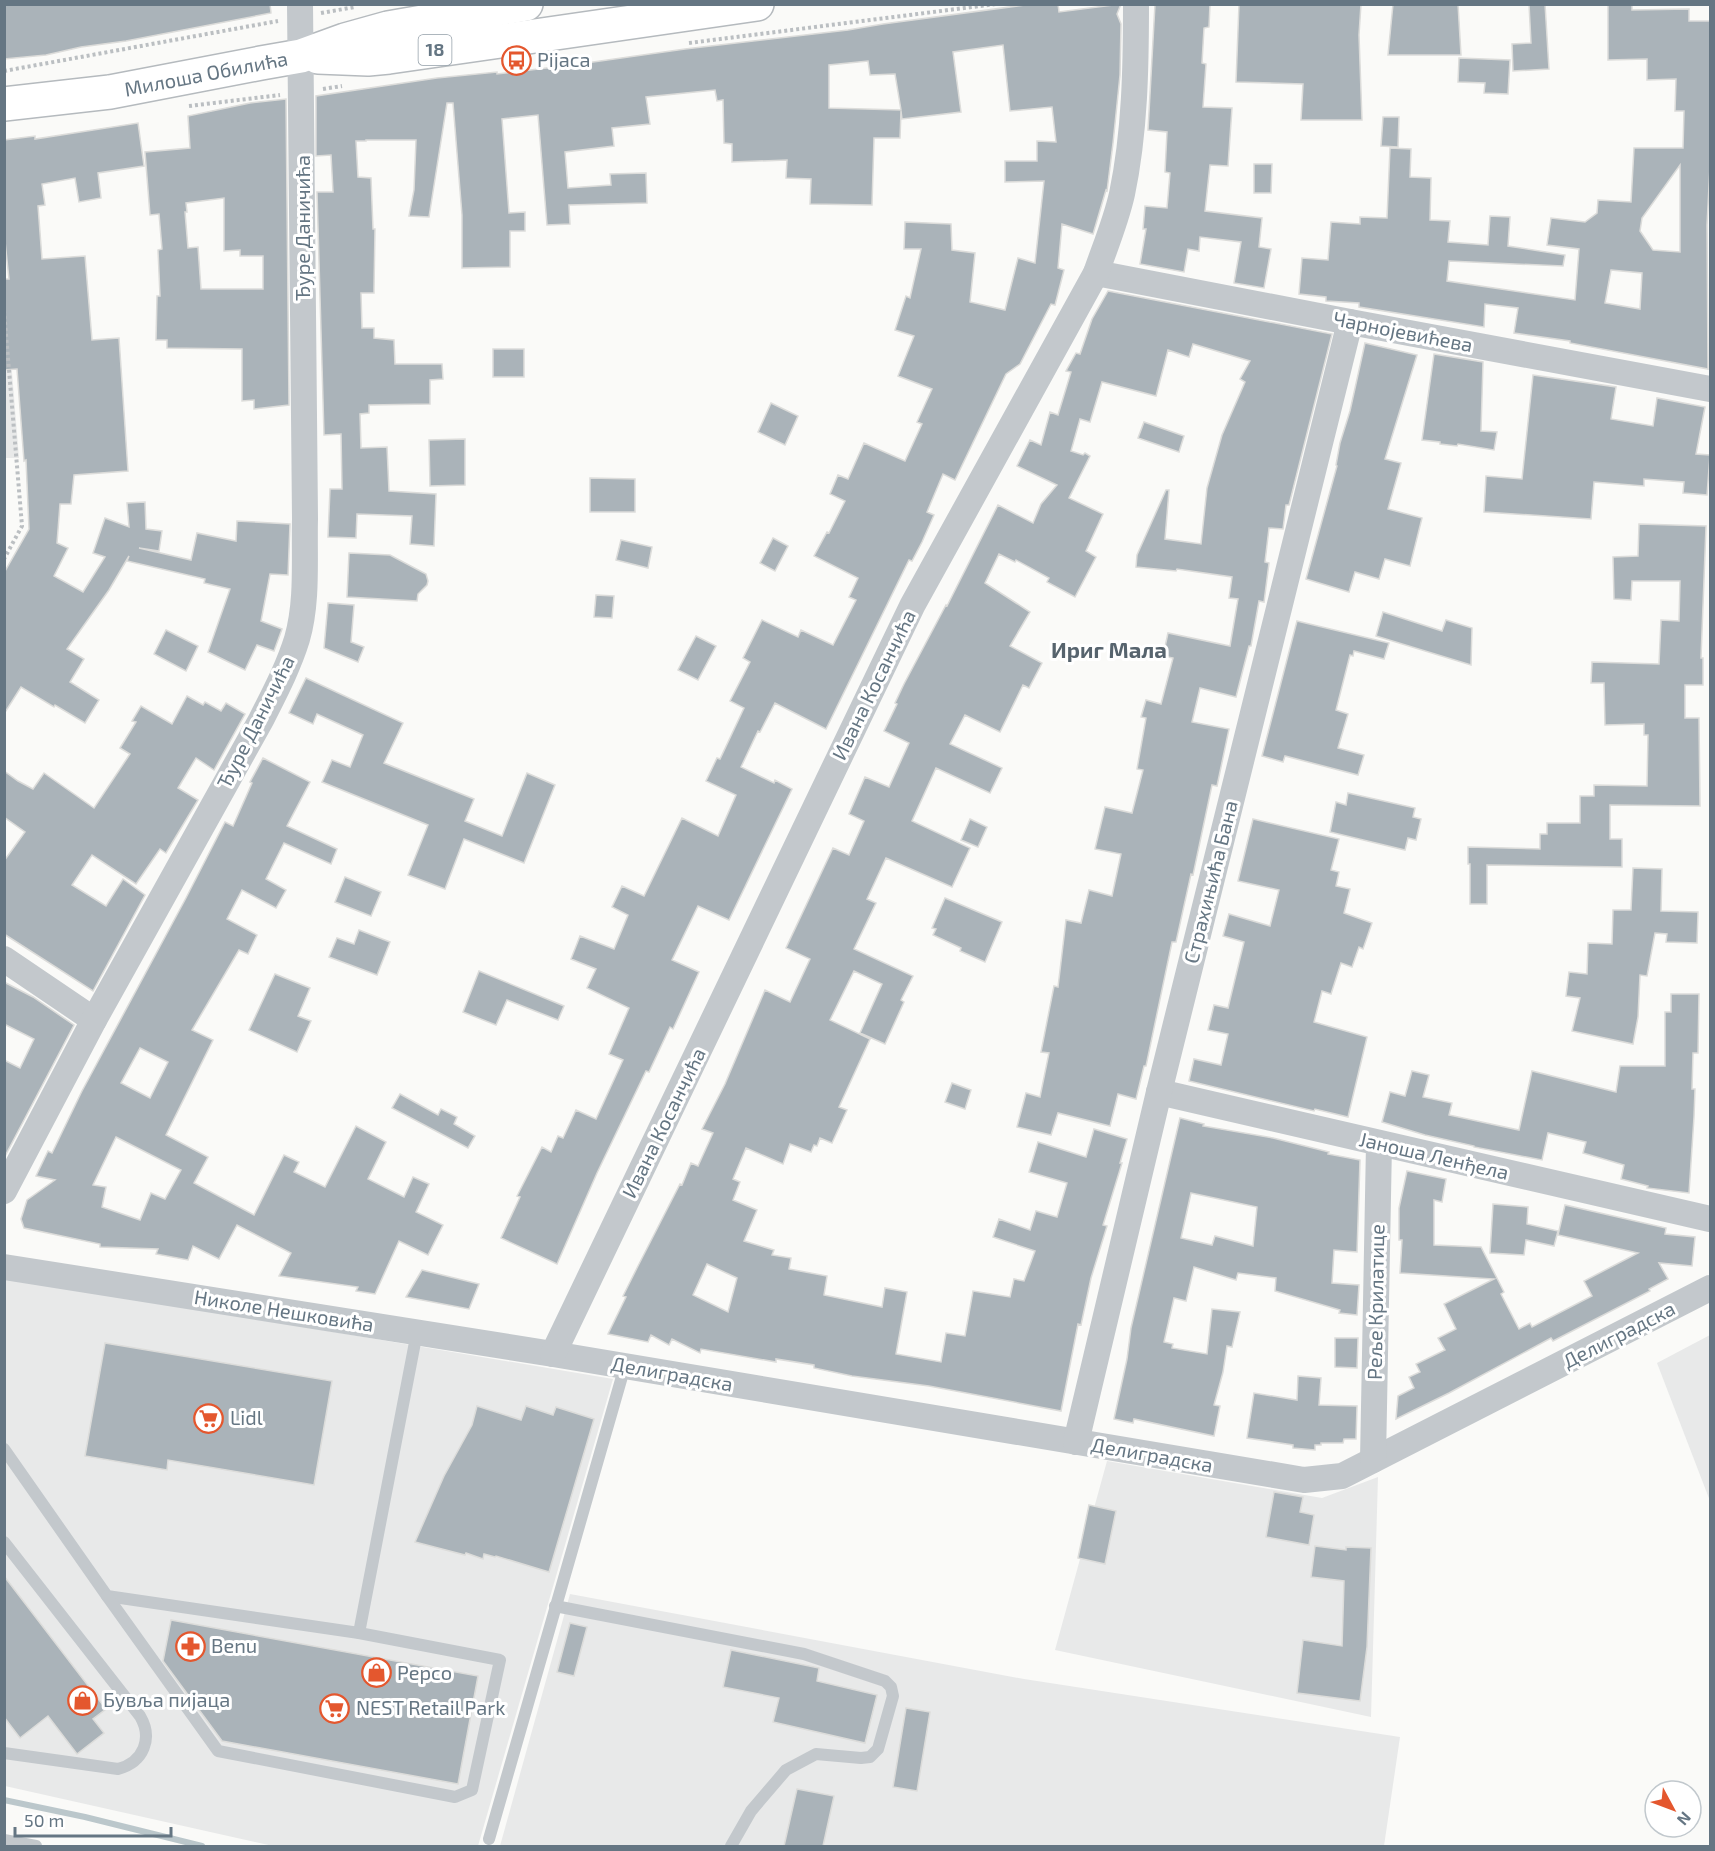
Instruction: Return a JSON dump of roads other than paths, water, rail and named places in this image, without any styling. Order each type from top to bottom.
[{"type":"main road","name":"Милоша Обилића","points":[[4,104],[110,92],[302,56],[345,40],[388,28],[526,4]]},
{"type":"main road","name":"Милоша Обилића","points":[[302,56],[348,59],[389,57],[713,8],[757,4]]},
{"type":"street","name":"Ивана Косанчића","points":[[553,1354],[912,606],[1096,273],[1117,215],[1122,193],[1131,132],[1136,58],[1136,4]]},
{"type":"street","name":"Ђуре Даничића","points":[[4,1191],[94,1020],[261,720],[284,674],[297,638],[303,602],[305,519],[301,11]]},
{"type":"street","name":"Чарнојевићева","points":[[1096,273],[1710,388]]},
{"type":"street","name":"Страхињића Бана","points":[[1076,1442],[1159,1092],[1350,322]]},
{"type":"street","points":[[4,959],[94,1020]]},
{"type":"street","name":"Јаноша Ленђела","points":[[1159,1092],[1710,1219]]},
{"type":"street","name":"Реље Крилатице","points":[[1373,1460],[1378,1144]]},
{"type":"street","name":"Николе Нешковића","points":[[8,1265],[553,1354]]},
{"type":"street","name":"Делиградска","points":[[553,1354],[1304,1480],[1342,1476],[1710,1288]]},
{"type":"lane","points":[[359,1633],[417,1332]]},
{"type":"lane","points":[[489,1839],[625,1366]]},
{"type":"lane","points":[[4,1449],[107,1596],[218,1751],[455,1797],[472,1790],[500,1660],[359,1633],[107,1596]]},
{"type":"lane","points":[[4,1542],[140,1716],[144,1724],[146,1740],[140,1756],[134,1762],[118,1769],[4,1753]]},
{"type":"lane","points":[[555,1606],[804,1654],[885,1681],[891,1687],[893,1696],[878,1749],[870,1757],[816,1754],[786,1770],[752,1811],[731,1846]]},
{"type":"lane","points":[[4,1840],[36,1846]]},
{"type":"waterway","points":[[4,1800],[202,1846]]},
{"type":"place","name":"Pijaca","points":[[516,60]]},
{"type":"place","name":"Lidl","points":[[209,1418]]},
{"type":"place","name":"Benu","points":[[190,1646]]},
{"type":"place","name":"Pepco","points":[[376,1673]]},
{"type":"place","name":"Бувља пијаца","points":[[82,1700]]},
{"type":"place","name":"NEST Retail Park","points":[[335,1708]]},
{"type":"district","name":"Ириг Мала","points":[[1109,650]]}]
